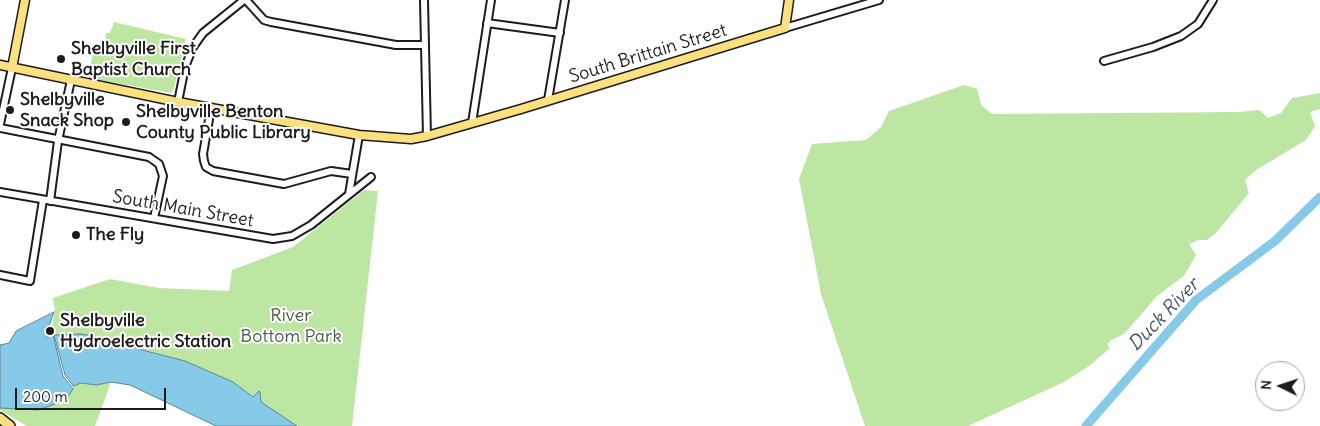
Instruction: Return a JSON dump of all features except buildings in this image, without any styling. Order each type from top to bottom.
[{"type":"highway","points":[[0,418],[10,426]]},
{"type":"main road","points":[[12,68],[25,0]]},
{"type":"main road","points":[[785,28],[789,0]]},
{"type":"main road","name":"South Brittain Street","points":[[0,65],[178,102],[359,135],[410,139],[472,123],[785,28]]},
{"type":"street","points":[[178,102],[192,47],[203,34],[245,0],[264,20],[271,22],[396,45],[426,45]]},
{"type":"street","points":[[424,0],[427,136]]},
{"type":"street","points":[[472,123],[491,0]]},
{"type":"street","points":[[548,100],[565,0]]},
{"type":"street","name":"South Brittain Street","points":[[785,28],[866,2],[879,0]]},
{"type":"street","points":[[1104,61],[1153,47],[1181,36],[1198,24],[1213,0]]},
{"type":"street","points":[[487,23],[560,33]]},
{"type":"street","points":[[0,124],[12,68]]},
{"type":"street","points":[[0,275],[30,281],[71,80]]},
{"type":"street","points":[[211,108],[203,154],[206,167],[213,171],[284,184],[330,171],[352,174]]},
{"type":"street","points":[[0,128],[58,141],[150,157],[159,164],[163,176],[154,218]]},
{"type":"street","points":[[349,194],[359,135]]},
{"type":"street","name":"South Main Street","points":[[0,192],[273,239],[292,236],[311,225],[371,177]]},
{"type":"green space","points":[[114,22],[186,39],[174,88],[171,93],[89,78],[93,50],[104,51],[106,33],[110,33]]},
{"type":"green space","points":[[964,85],[977,89],[981,105],[992,114],[1239,112],[1259,110],[1268,118],[1281,113],[1292,98],[1320,93],[1320,109],[1310,112],[1315,126],[1306,140],[1256,170],[1245,180],[1249,193],[1216,233],[1207,240],[1198,240],[1189,244],[1196,255],[1184,276],[1157,296],[1125,333],[1110,341],[1108,344],[1109,349],[1089,366],[1064,382],[968,426],[865,426],[821,294],[799,179],[812,144],[866,140],[881,127],[889,111]]},
{"type":"green space","name":"River Bottom Park","points":[[364,190],[378,191],[352,426],[297,426],[261,402],[261,394],[258,391],[254,397],[233,382],[185,361],[142,350],[115,339],[80,334],[54,335],[52,325],[55,311],[53,298],[110,279],[159,288],[229,291],[232,270],[293,247]]},
{"type":"green space","points":[[111,382],[95,426],[27,426],[0,410],[0,408],[10,407],[38,410],[66,400],[73,386],[81,383],[96,385]]},
{"type":"water","points":[[54,312],[49,326],[45,327],[47,337],[53,335],[63,376],[73,389],[66,400],[38,410],[0,408],[0,345],[9,343],[16,331]]},
{"type":"water","points":[[80,334],[115,339],[142,350],[185,361],[233,382],[253,397],[259,391],[261,402],[297,426],[216,426],[130,385],[111,382],[96,385],[81,383],[73,386],[65,375],[54,335]]},
{"type":"waterway","name":"Duck River","points":[[1086,426],[1196,300],[1275,241],[1320,197]]},
{"type":"place","name":"Shelbyville First Baptist Church","points":[[61,59]]},
{"type":"place","name":"Shelbyville Snack Shop","points":[[10,110]]},
{"type":"place","name":"Shelbyville Benton County Public Library","points":[[126,122]]},
{"type":"place","name":"The Fly","points":[[76,235]]},
{"type":"place","name":"Shelbyville Hydroelectric Station","points":[[50,331]]}]
